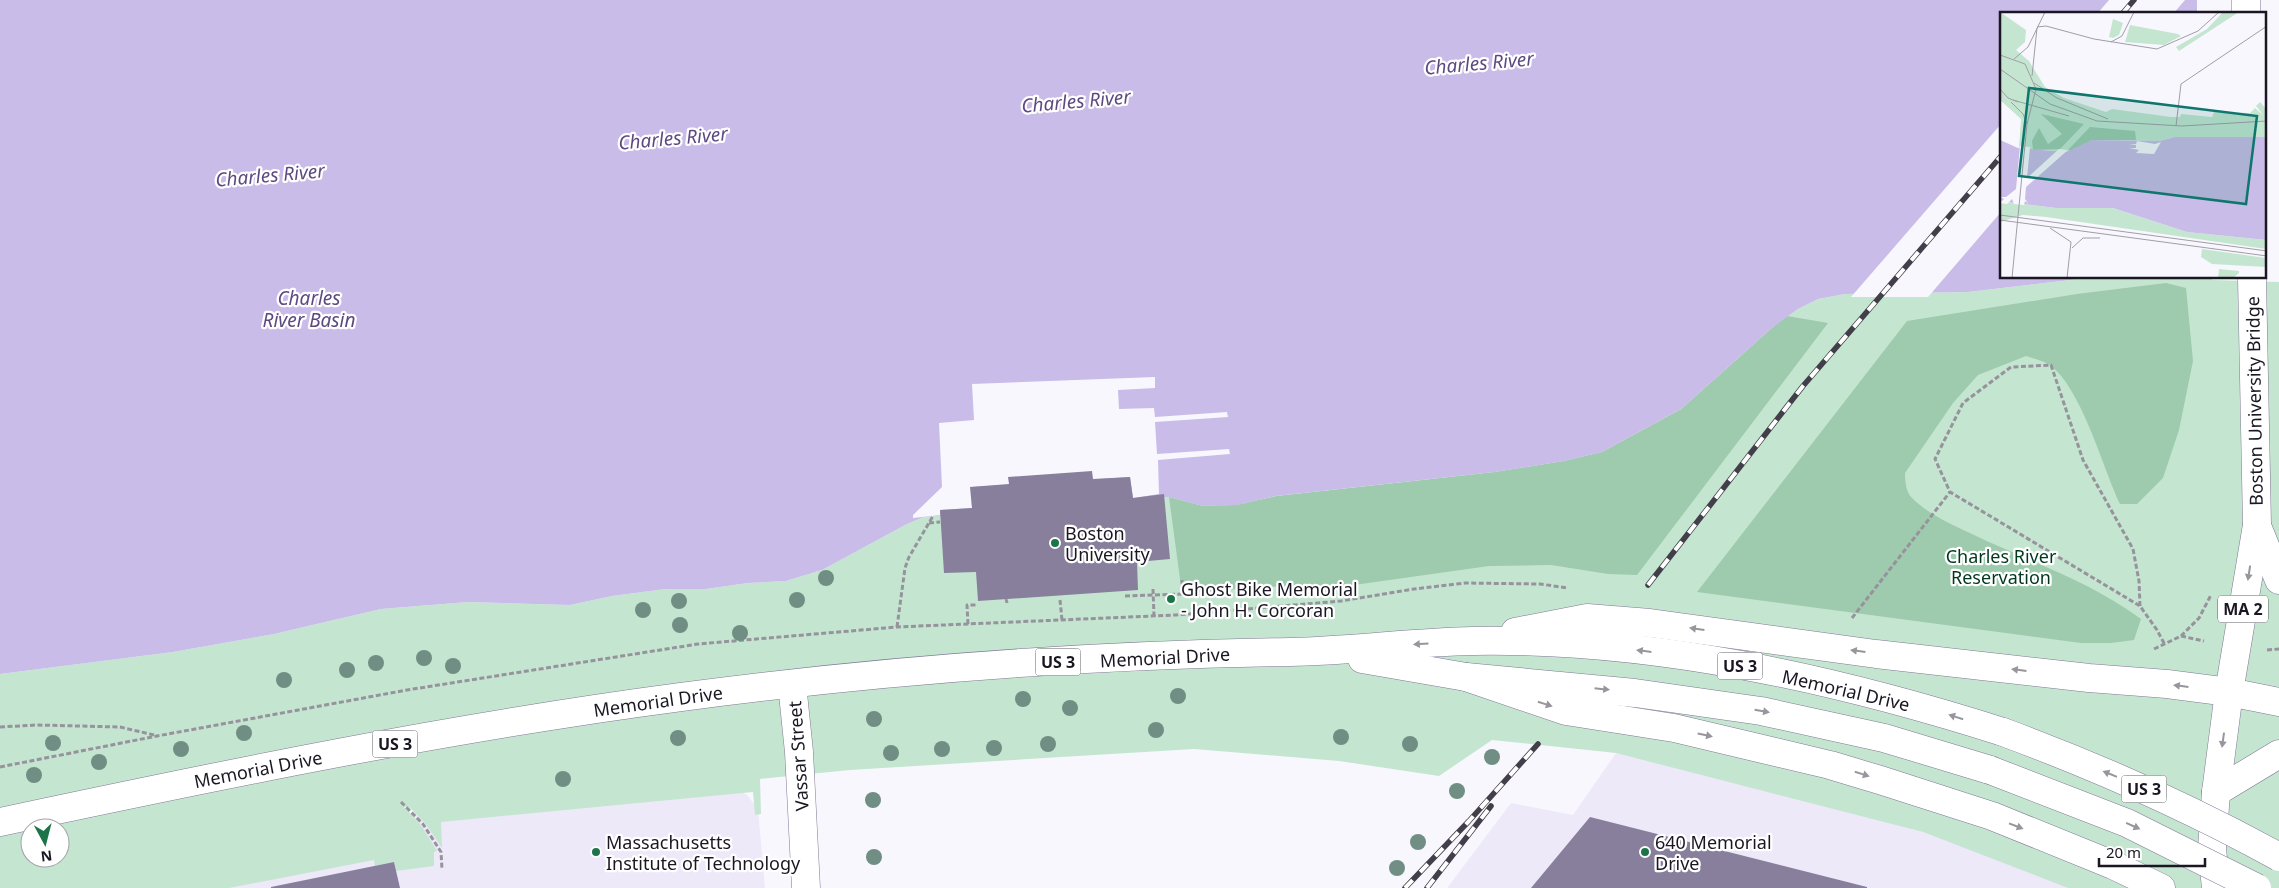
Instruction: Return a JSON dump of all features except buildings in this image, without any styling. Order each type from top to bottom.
[{"type":"main road","name":"Boston University Bridge","points":[[2216,792],[2229,692],[2257,525],[2252,279]]},
{"type":"main road","name":"Boston University Bridge","points":[[2257,525],[2279,580]]},
{"type":"main road","points":[[1470,641],[1587,618],[1650,623],[1828,648],[2089,678],[2167,684],[2229,692],[2279,702]]},
{"type":"main road","name":"Memorial Drive","points":[[0,822],[229,775],[534,719],[678,697],[972,666],[1138,657],[1324,652],[1470,641],[1578,645],[1640,651],[1706,660],[1879,696],[2003,732],[2161,796],[2206,817],[2279,857]]},
{"type":"main road","name":"Memorial Drive","points":[[1324,652],[1466,677],[1635,693],[1760,711],[1860,732],[1990,770],[2127,823],[2257,888]]},
{"type":"main road","points":[[1466,677],[1566,711],[1674,728],[1830,765],[1880,780],[2008,822],[2113,865],[2161,888]]},
{"type":"main road","name":"Vassar Street","points":[[792,684],[799,752],[806,888]]},
{"type":"main road","points":[[2216,792],[2279,754]]},
{"type":"main road","name":"MA 2","points":[[2216,792],[2212,849],[2216,888]]},
{"type":"path","points":[[2140,606],[2139,581],[2133,549],[2082,460],[2051,365],[2012,367],[1963,403],[1935,459],[1950,492],[2140,606],[2157,630],[2165,646]]},
{"type":"path","points":[[1850,621],[1950,492]]},
{"type":"path","points":[[897,627],[905,568],[909,557],[933,516]]},
{"type":"path","points":[[928,523],[940,522]]},
{"type":"path","points":[[1125,596],[1182,594],[1182,580]]},
{"type":"path","points":[[1152,589],[1154,616]]},
{"type":"path","points":[[2181,636],[2199,618],[2210,596]]},
{"type":"path","points":[[1060,600],[1062,620]]},
{"type":"path","points":[[968,624],[967,605],[978,605]]},
{"type":"path","points":[[0,727],[37,725],[120,727],[157,736]]},
{"type":"path","points":[[401,802],[423,824],[441,852],[442,869]]},
{"type":"shaded area","points":[[1616,753],[1662,761],[1923,832],[2076,888],[1447,888],[1511,803],[1573,815]]},
{"type":"shaded area","name":"Massachusetts Institute of Technology","points":[[738,789],[747,795],[758,809],[765,888],[4,888],[424,811]]},
{"type":"green space","name":"Charles River Reservation","points":[[2078,279],[2279,279],[2279,888],[2068,888],[1923,832],[1616,753],[1492,740],[1439,776],[1339,761],[1194,749],[850,770],[760,779],[761,814],[755,815],[753,792],[441,822],[442,848],[425,823],[409,807],[404,807],[421,825],[437,851],[434,852],[434,866],[396,871],[394,862],[375,866],[374,860],[229,888],[0,888],[0,674],[173,652],[274,634],[381,609],[468,602],[570,605],[612,596],[666,589],[706,589],[748,583],[786,581],[822,570],[907,524],[924,517],[1169,497],[1203,506],[1495,472],[1564,461],[1602,452],[1681,410],[1773,327],[1798,309],[1818,299],[1845,294],[1968,292]]},
{"type":"green space","points":[[2166,283],[2186,288],[2193,361],[2179,430],[2163,478],[2137,504],[2120,504],[2091,430],[2062,377],[2049,364],[2026,356],[1978,375],[1953,403],[1905,473],[1906,487],[1910,496],[1934,515],[2081,583],[2141,619],[2134,640],[2111,643],[2081,643],[1697,592],[1907,321],[2077,294]]},
{"type":"green space","points":[[1787,316],[1828,323],[1637,575],[1608,574],[1551,565],[1489,566],[1354,585],[1261,587],[1182,594],[1169,497],[1203,506],[1237,505],[1276,496],[1495,472],[1564,461],[1602,452],[1681,409]]},
{"type":"water","name":"Charles River Basin","points":[[0,0],[2279,0],[2266,258],[2266,12],[2000,12],[2000,279],[2078,279],[1968,292],[1845,294],[1818,299],[1798,309],[1773,327],[1681,409],[1602,452],[1564,461],[1495,472],[1276,496],[1237,505],[1203,506],[1169,497],[924,517],[907,524],[822,570],[786,581],[748,583],[706,589],[666,589],[612,596],[570,605],[468,602],[381,609],[274,634],[173,652],[0,674]]},
{"type":"pier","points":[[2109,0],[2185,0],[2175,12],[2099,12]]},
{"type":"pier","points":[[2197,0],[2279,0],[2279,282],[2212,279],[2266,279],[2266,12],[2197,12]]},
{"type":"pier","points":[[2000,125],[2000,213],[1928,297],[1851,297]]},
{"type":"pier","points":[[1155,377],[1155,388],[1118,390],[1119,409],[1154,408],[1155,417],[1227,412],[1228,417],[1155,422],[1157,454],[1229,449],[1230,454],[1158,460],[1159,494],[1133,498],[1130,477],[971,487],[972,508],[940,510],[940,515],[913,518],[913,515],[942,487],[939,423],[974,420],[972,384]]},
{"type":"railway","points":[[2124,12],[2134,0]]},
{"type":"railway","points":[[1648,585],[1803,386],[2000,157]]},
{"type":"railway","points":[[1405,888],[1469,821],[1538,744]]},
{"type":"railway","points":[[1427,888],[1491,806]]},
{"type":"place","name":"Boston University","points":[[1055,543]]},
{"type":"place","name":"Ghost Bike Memorial - John H. Corcoran","points":[[1171,599]]},
{"type":"place","name":"Massachusetts Institute of Technology","points":[[596,852]]},
{"type":"place","name":"640 Memorial Drive","points":[[1645,852]]},
{"type":"water label","name":"Charles River","points":[[1479,63]]},
{"type":"water label","name":"Charles River","points":[[1076,101]]},
{"type":"water label","name":"Charles River","points":[[673,138]]},
{"type":"water label","name":"Charles River","points":[[270,175]]}]
